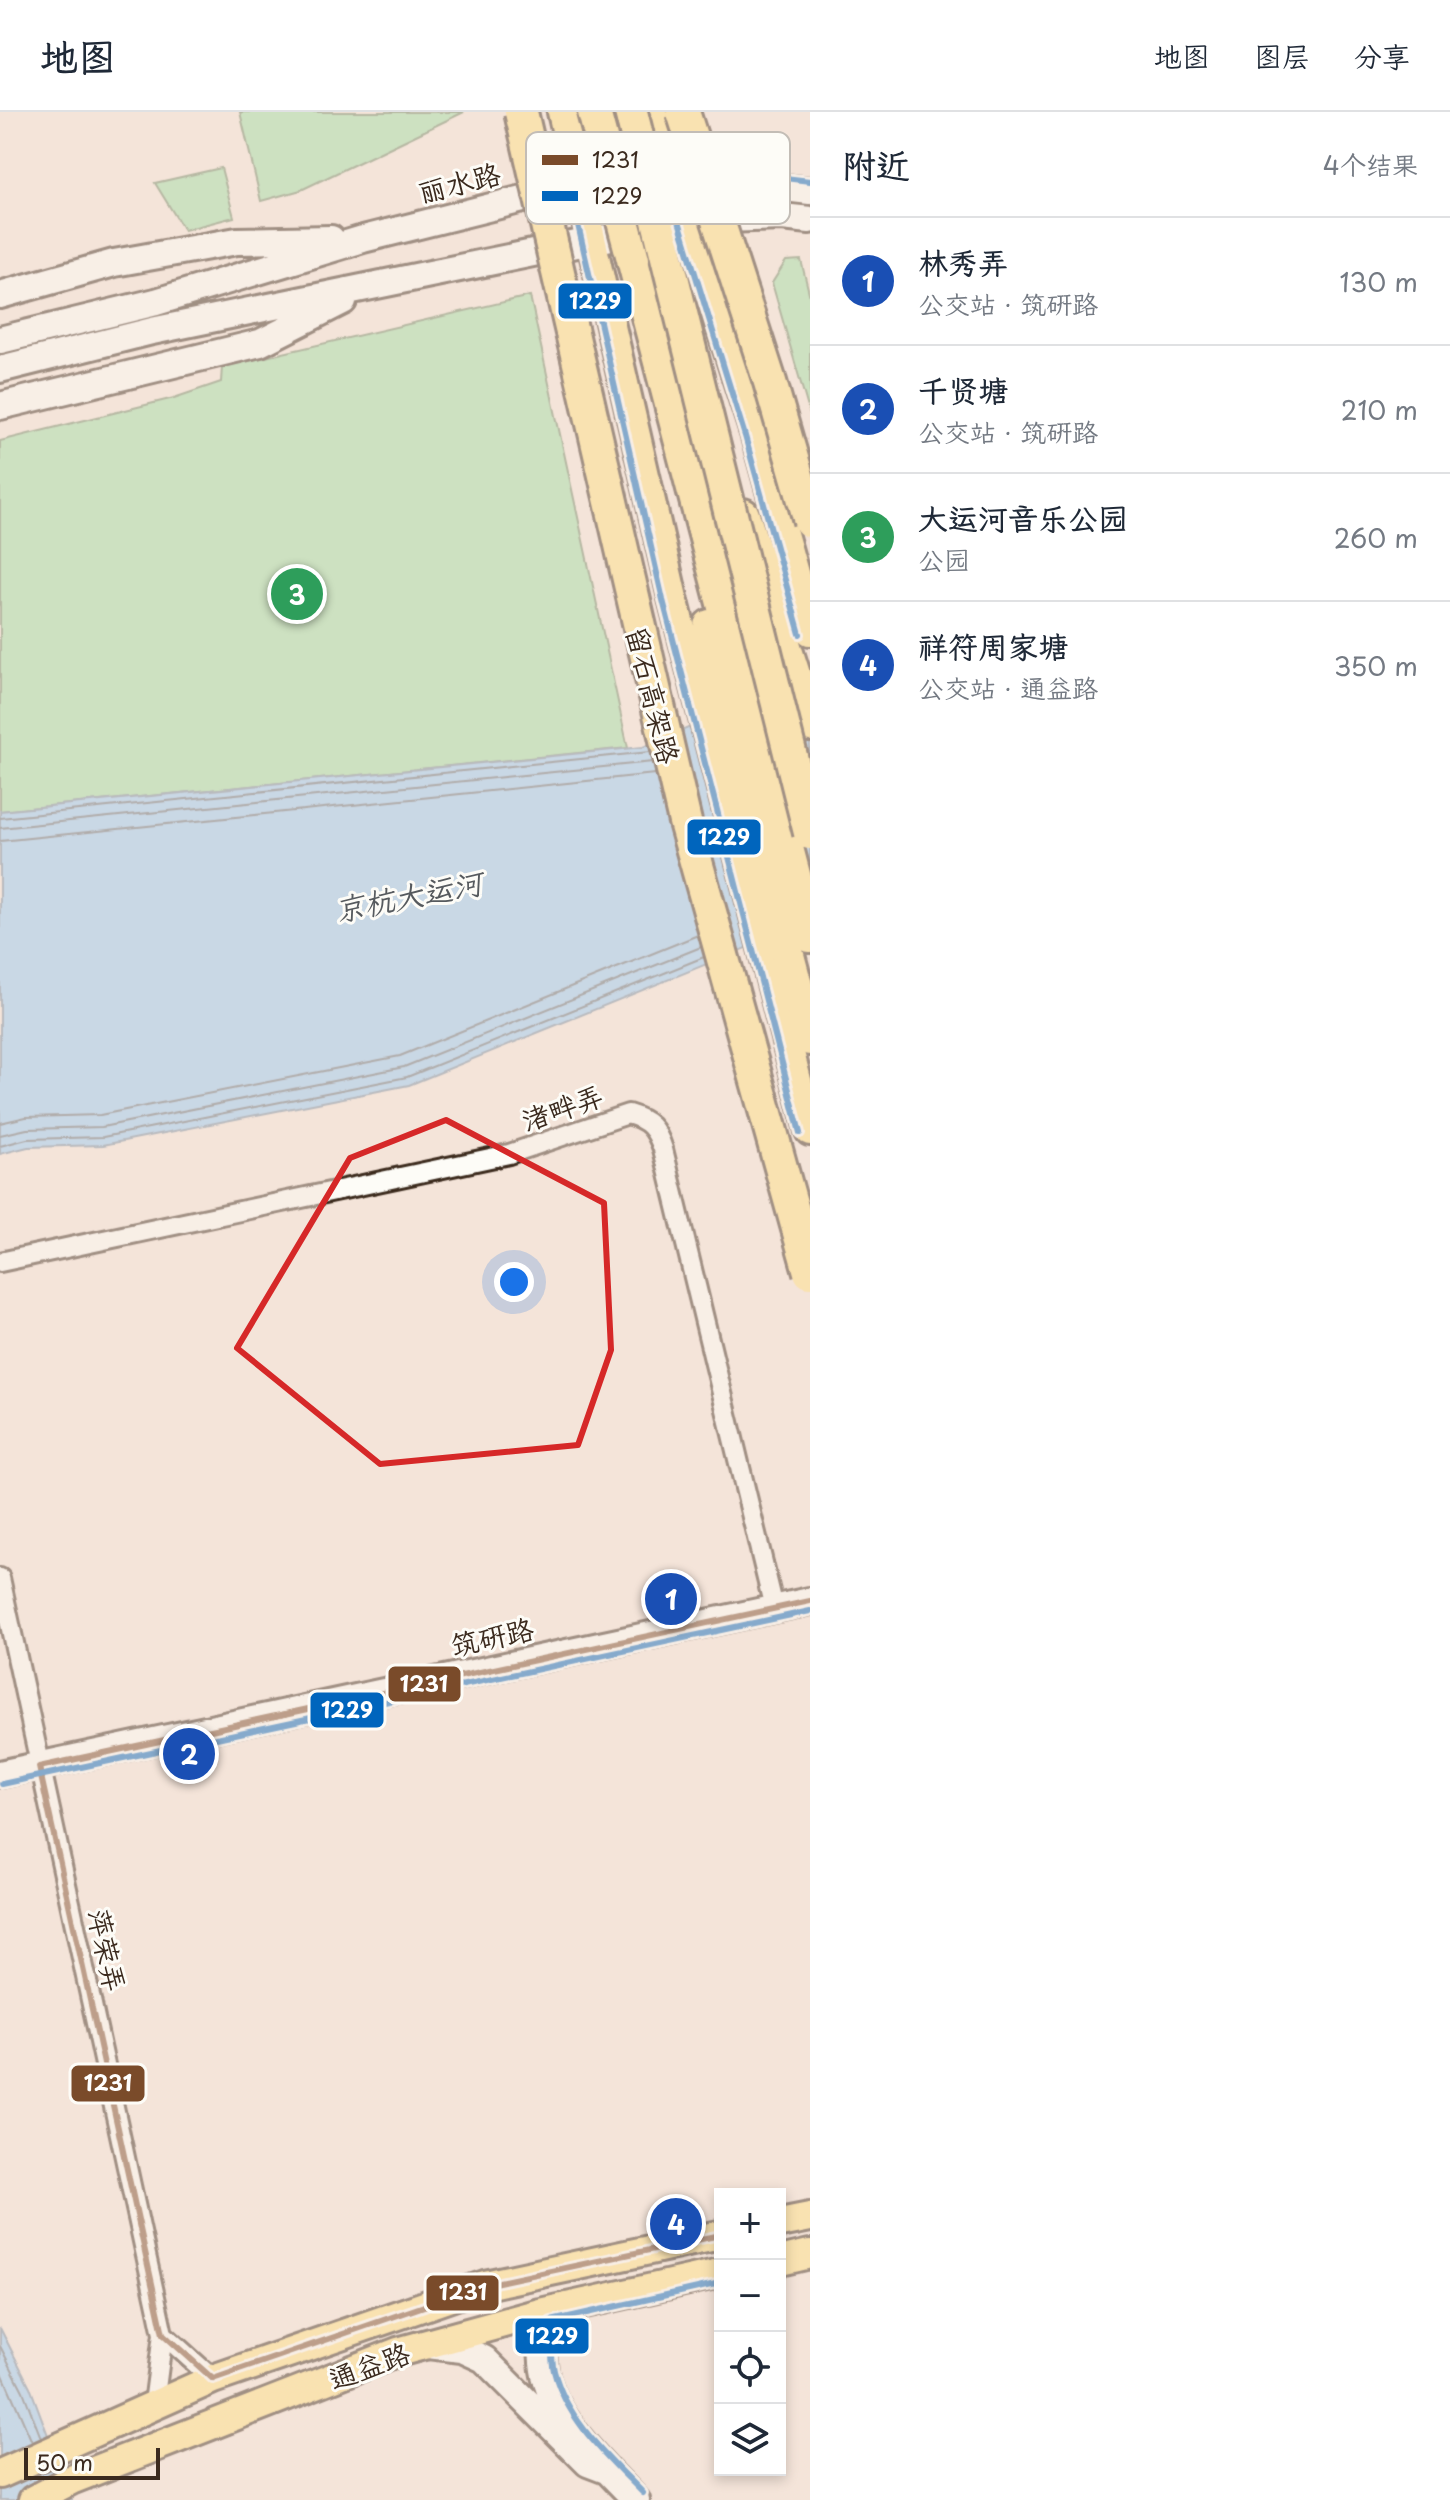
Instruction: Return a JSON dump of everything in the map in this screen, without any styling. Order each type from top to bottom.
[{"type":"highway","name":"留石高架路","points":[[521,112],[526,134]]},
{"type":"highway","points":[[594,112],[599,132]]},
{"type":"highway","points":[[631,112],[636,132]]},
{"type":"highway","points":[[683,112],[689,132]]},
{"type":"highway","name":"留石高架路","points":[[547,224],[685,822],[810,1272]]},
{"type":"highway","points":[[623,224],[810,936]]},
{"type":"highway","points":[[659,224],[810,833]]},
{"type":"highway","points":[[719,224],[770,382],[810,521]]},
{"type":"highway","points":[[669,402],[735,754],[810,1039]]},
{"type":"highway","points":[[712,432],[762,566],[810,725]]},
{"type":"main road","points":[[562,112],[567,132]]},
{"type":"main road","points":[[652,112],[659,132]]},
{"type":"main road","points":[[587,224],[673,598],[701,697],[810,1131]]},
{"type":"main road","points":[[690,224],[782,522],[809,626]]},
{"type":"main road","points":[[786,2222],[810,2217]]},
{"type":"main road","name":"通益路","points":[[0,2474],[213,2379],[485,2285],[714,2236]]},
{"type":"main road","points":[[669,2284],[714,2241]]},
{"type":"main road","points":[[784,2260],[810,2254]]},
{"type":"main road","name":"通益路","points":[[33,2500],[71,2480],[424,2345],[540,2313],[714,2274]]},
{"type":"street","name":"丽水路","points":[[790,189],[810,191]]},
{"type":"street","name":"丽水路","points":[[0,340],[156,302],[363,239],[526,198]]},
{"type":"street","points":[[790,218],[810,220]]},
{"type":"street","points":[[0,369],[152,331],[671,224]]},
{"type":"street","name":"丽水路","points":[[0,295],[114,263],[237,241],[363,239]]},
{"type":"street","points":[[0,406],[260,343],[372,285]]},
{"type":"street","name":"渚畔弄","points":[[0,1262],[509,1154],[628,1114],[644,1119],[656,1130],[663,1149],[774,1608]]},
{"type":"street","name":"萍荣弄","points":[[0,1578],[163,2334],[154,2404]]},
{"type":"street","name":"筑研路","points":[[0,1774],[810,1601]]},
{"type":"street","points":[[540,2313],[545,2374],[553,2394],[574,2430],[636,2500]]},
{"type":"street","points":[[163,2334],[213,2379]]},
{"type":"street","points":[[424,2345],[462,2349],[484,2359],[588,2463],[609,2471]]},
{"type":"highlighted area","points":[[446,1120],[604,1203],[611,1350],[578,1445],[380,1464],[237,1348],[350,1158]]},
{"type":"green space","points":[[240,112],[464,112],[301,190],[261,201]]},
{"type":"green space","points":[[221,168],[234,217],[184,230],[155,183]]},
{"type":"green space","points":[[801,260],[810,297],[810,415],[772,283],[786,261]]},
{"type":"green space","points":[[530,296],[628,748],[0,811],[0,441],[174,398],[221,382],[222,367]]},
{"type":"water","name":"京杭大运河","points":[[810,677],[810,922],[409,1085],[103,1145],[28,1147],[0,1154],[0,811],[643,747]]},
{"type":"water","points":[[0,2328],[30,2387],[72,2500],[0,2500]]},
{"type":"transit line","name":"1229","points":[[790,179],[810,181]]},
{"type":"transit line","name":"1229","points":[[578,224],[663,600],[800,1133]]},
{"type":"transit line","name":"1229","points":[[680,224],[745,436],[800,634]]},
{"type":"transit line","name":"1231","points":[[39,1767],[810,1601]]},
{"type":"transit line","name":"1229","points":[[2,1784],[810,1611]]},
{"type":"transit line","name":"1231","points":[[39,1767],[163,2334],[213,2379]]},
{"type":"transit line","name":"1231","points":[[213,2379],[485,2285],[714,2236]]},
{"type":"transit line","name":"1229","points":[[643,2493],[591,2438],[569,2406],[554,2371],[551,2321],[714,2284]]},
{"type":"place","name":"大运河音乐公园","points":[[297,594]]},
{"type":"place","name":"林秀弄","points":[[671,1599]]},
{"type":"place","name":"千贤塘","points":[[189,1754]]},
{"type":"place","name":"祥符周家塘","points":[[676,2224]]}]
